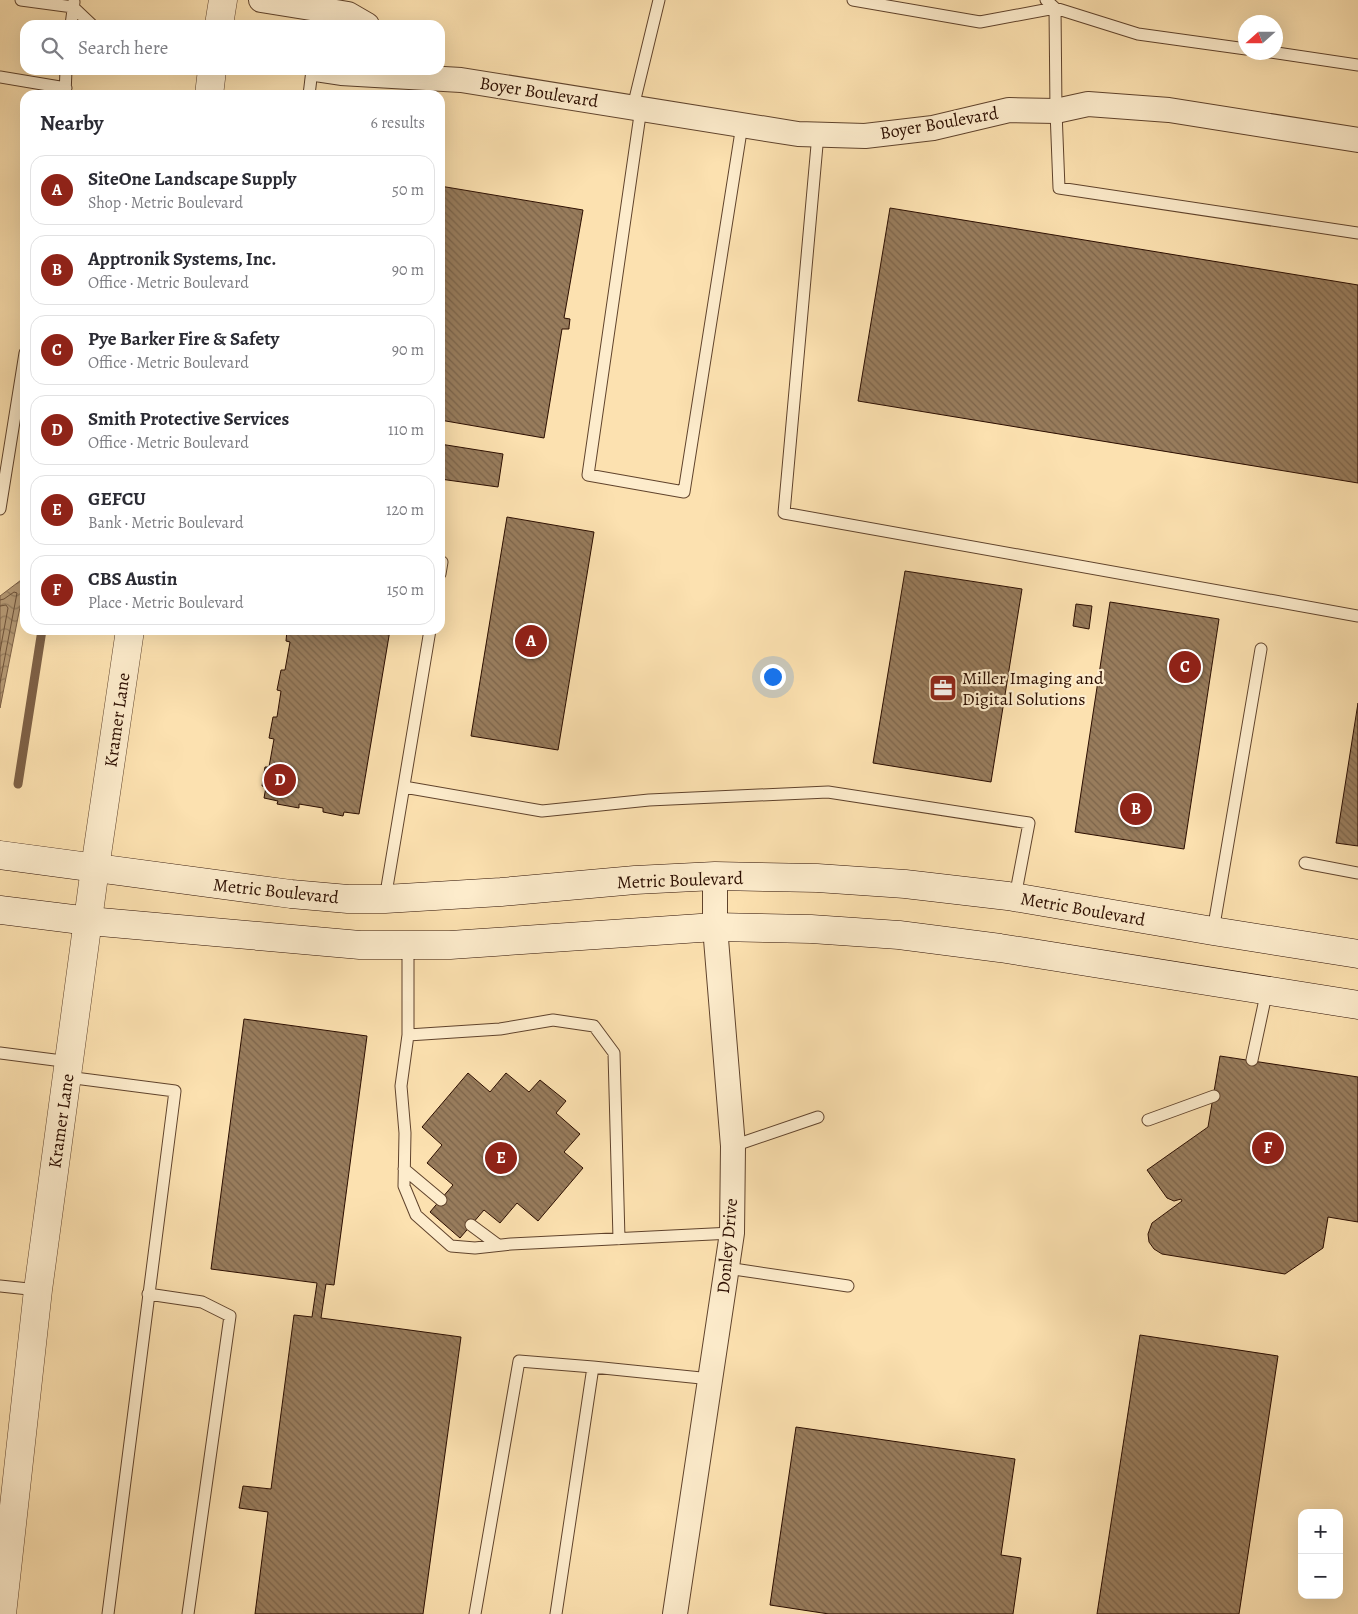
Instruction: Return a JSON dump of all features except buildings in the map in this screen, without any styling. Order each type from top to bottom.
[{"type":"main road","points":[[220,20],[222,0]]},
{"type":"main road","points":[[210,90],[211,75]]},
{"type":"main road","name":"Kramer Lane","points":[[2,1614],[6,1519],[95,868],[129,635]]},
{"type":"main road","name":"Metric Boulevard","points":[[0,855],[291,894],[348,899],[385,899],[501,892],[635,880],[715,876],[816,878],[895,884],[1015,897],[1358,954]]},
{"type":"main road","points":[[0,910],[89,921],[360,945],[450,945],[715,927],[811,929],[899,935],[1000,948],[1358,1005]]},
{"type":"street","points":[[261,0],[348,14],[358,20]]},
{"type":"street","name":"Boyer Boulevard","points":[[445,70],[461,80]]},
{"type":"street","name":"Boyer Boulevard","points":[[375,75],[461,80],[798,134],[865,136],[933,128],[1009,110],[1056,111],[1088,104],[1169,110],[1358,140]]},
{"type":"street","name":"Donley Drive","points":[[675,1614],[732,1233],[733,1146],[715,927],[715,876]]},
{"type":"lane","points":[[21,0],[74,4],[85,0]]},
{"type":"lane","points":[[659,0],[637,108],[588,475],[684,492],[742,124]]},
{"type":"lane","points":[[853,0],[980,22],[1055,3],[1138,34],[1238,48]]},
{"type":"lane","points":[[1055,3],[1056,111],[1060,188],[1358,233]]},
{"type":"lane","points":[[72,20],[74,4]]},
{"type":"lane","points":[[74,4],[88,20]]},
{"type":"lane","points":[[1283,54],[1358,65]]},
{"type":"lane","points":[[65,90],[66,75]]},
{"type":"lane","points":[[310,90],[311,75]]},
{"type":"lane","points":[[0,77],[56,90]]},
{"type":"lane","points":[[818,134],[784,513],[1358,616]]},
{"type":"lane","points":[[0,509],[20,384]]},
{"type":"lane","points":[[385,899],[429,635]]},
{"type":"lane","points":[[1212,931],[1261,649]]},
{"type":"lane","points":[[404,787],[542,811],[649,800],[828,792],[1029,823],[1015,897]]},
{"type":"lane","points":[[1305,863],[1358,873]]},
{"type":"lane","points":[[408,945],[408,1035],[401,1086],[405,1133],[404,1186],[416,1215],[451,1246],[475,1248],[498,1245],[732,1233]]},
{"type":"lane","points":[[1252,1060],[1267,990]]},
{"type":"lane","points":[[408,1035],[500,1029],[553,1020],[594,1026],[614,1053],[619,1239]]},
{"type":"lane","points":[[0,1053],[175,1091],[108,1614]]},
{"type":"lane","points":[[1148,1120],[1214,1096]]},
{"type":"lane","points":[[733,1146],[818,1117]]},
{"type":"lane","points":[[404,1170],[441,1200]]},
{"type":"lane","points":[[471,1225],[498,1245]]},
{"type":"lane","points":[[727,1268],[848,1286]]},
{"type":"lane","points":[[0,1286],[38,1290]]},
{"type":"lane","points":[[148,1294],[202,1302],[230,1316],[188,1614]]},
{"type":"lane","points":[[475,1614],[519,1361],[711,1379]]},
{"type":"lane","points":[[556,1614],[593,1368]]},
{"type":"water","points":[[20,581],[20,607],[0,708],[0,596]]},
{"type":"waterway","points":[[18,784],[41,635]]},
{"type":"place","name":"SiteOne Landscape Supply","points":[[531,641]]},
{"type":"place","name":"Pye Barker Fire & Safety","points":[[1185,667]]},
{"type":"place","name":"Miller Imaging and Digital Solutions","points":[[943,688]]},
{"type":"place","name":"Smith Protective Services","points":[[280,780]]},
{"type":"place","name":"Apptronik Systems, Inc.","points":[[1136,809]]},
{"type":"place","name":"CBS Austin","points":[[1268,1148]]},
{"type":"place","name":"GEFCU","points":[[501,1158]]}]
